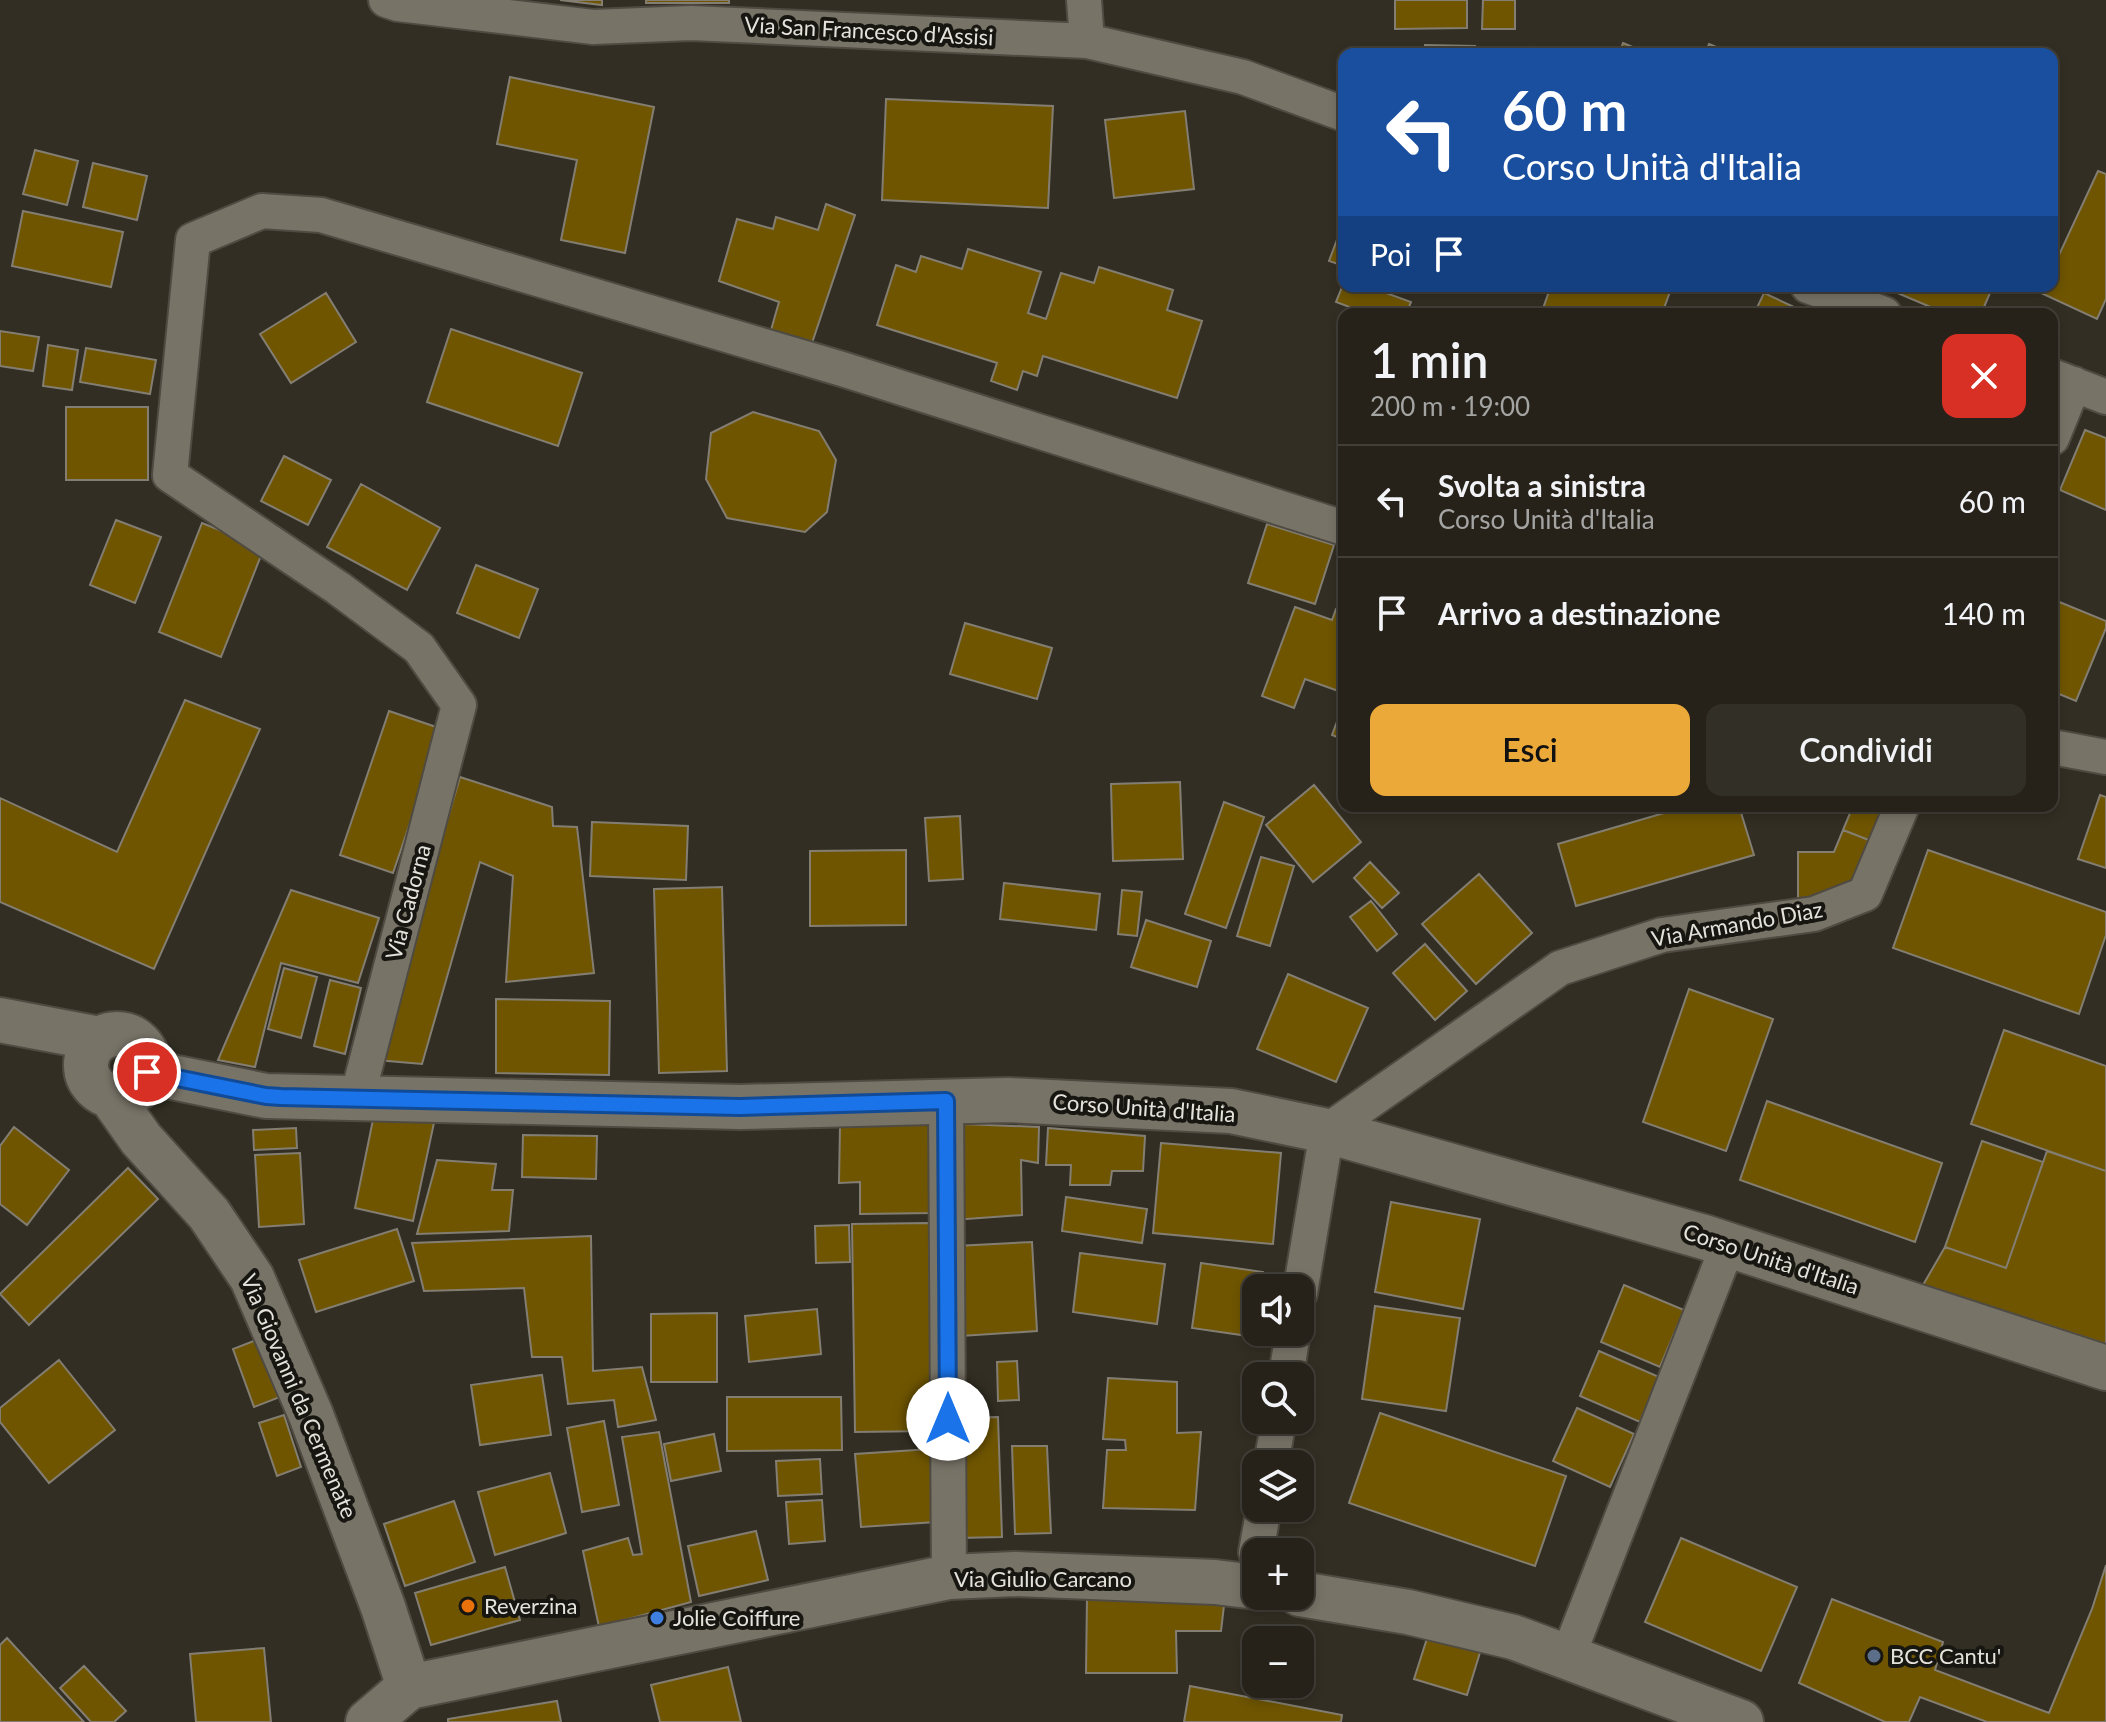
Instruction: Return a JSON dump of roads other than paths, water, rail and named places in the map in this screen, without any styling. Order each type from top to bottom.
[{"type":"main road","points":[[0,1020],[99,1068],[123,1095],[142,1083],[147,1072],[143,1049],[124,1035],[110,1035],[99,1068]]},
{"type":"main road","points":[[0,1028],[51,1056],[99,1068]]},
{"type":"main road","name":"Via Giovanni da Cermenate","points":[[99,1068],[141,1139],[209,1214],[252,1278],[311,1415],[383,1607],[409,1687]]},
{"type":"main road","name":"Corso Unità d'Italia","points":[[147,1072],[266,1096],[740,1107],[1008,1100],[1231,1111],[1327,1131],[1728,1245],[2106,1368]]},
{"type":"main road","name":"Via Giulio Carcano","points":[[409,1687],[949,1577],[1015,1574],[1215,1582],[1242,1574]]},
{"type":"main road","points":[[1314,1596],[1408,1612],[1513,1637],[1741,1722]]},
{"type":"main road","points":[[368,1722],[409,1687]]},
{"type":"street","name":"Via San Francesco d'Assisi","points":[[386,0],[398,4],[593,27],[691,23],[1087,41],[1243,77],[1338,112]]},
{"type":"street","points":[[1084,0],[1087,41]]},
{"type":"street","name":"Via Cadorna","points":[[357,1098],[459,705],[419,648],[338,588],[170,475],[193,240],[262,211],[321,215],[842,369],[1338,526]]},
{"type":"street","points":[[1824,292],[1868,308]]},
{"type":"street","points":[[2058,406],[2063,380],[2106,397]]},
{"type":"street","points":[[2058,748],[2106,757]]},
{"type":"street","name":"Via Armando Diaz","points":[[1327,1131],[1560,968],[1662,935],[1814,914],[1865,894],[1899,812]]},
{"type":"street","points":[[946,1101],[949,1577]]},
{"type":"street","points":[[1303,1274],[1327,1131]]},
{"type":"street","points":[[1568,1656],[1728,1245]]},
{"type":"place","name":"Reverzina","points":[[468,1606]]},
{"type":"place","name":"Jolie Coiffure","points":[[657,1618]]},
{"type":"place","name":"BCC Cantu'","points":[[1874,1656]]}]
